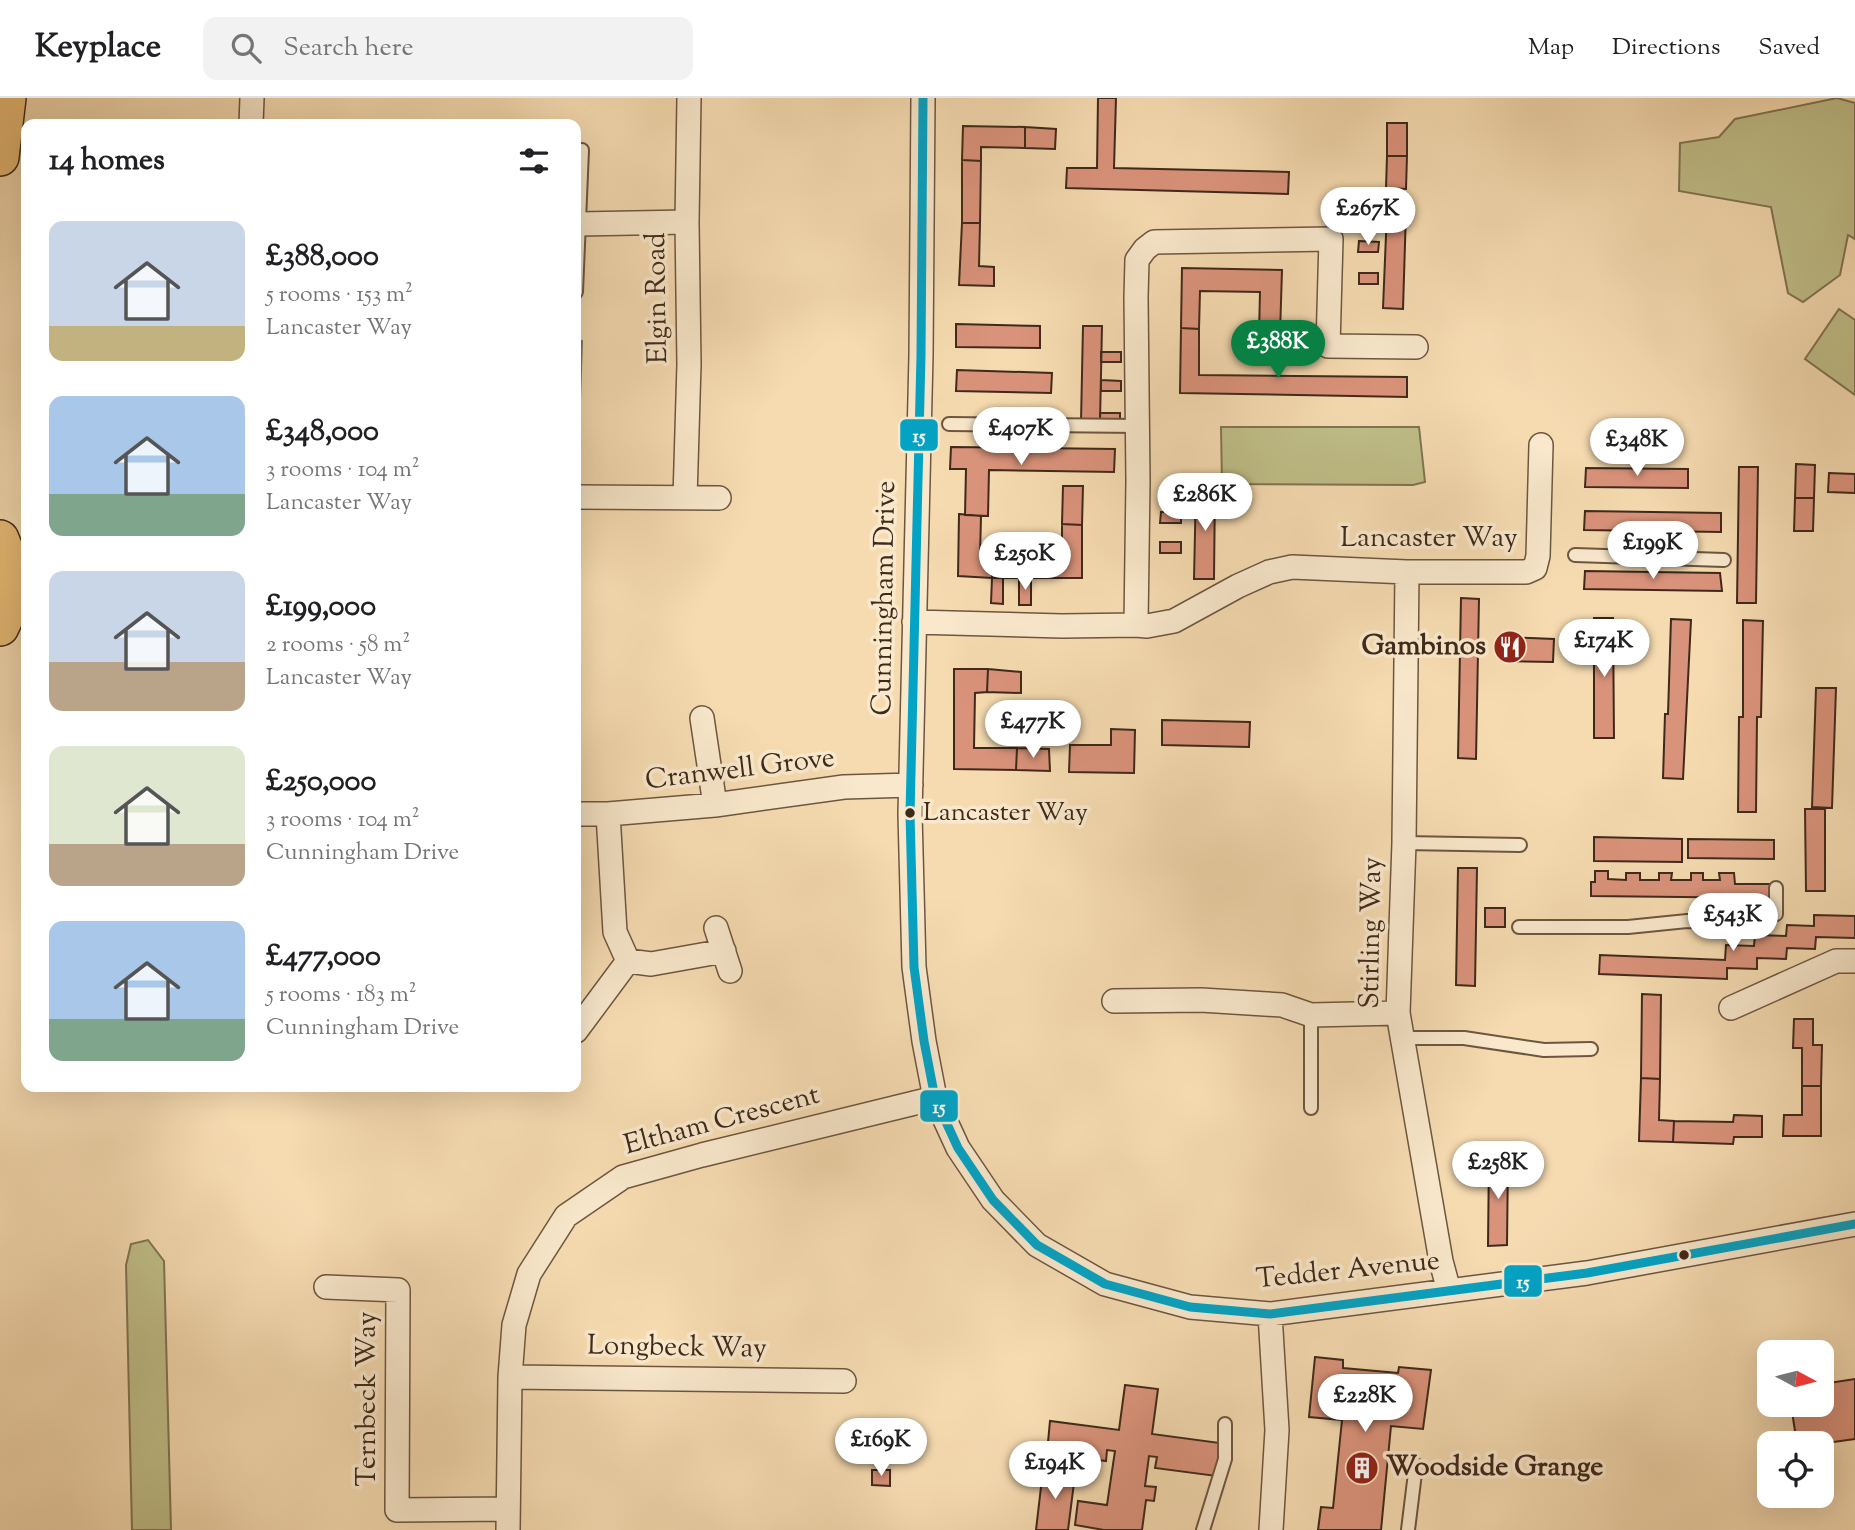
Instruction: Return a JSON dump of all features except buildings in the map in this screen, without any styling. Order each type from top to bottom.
[{"type":"main road","points":[[0,157],[8,98]]},
{"type":"main road","points":[[0,540],[10,562],[12,589],[9,606],[0,627]]},
{"type":"street","points":[[251,119],[252,98]]},
{"type":"street","name":"Elgin Road","points":[[685,498],[689,364],[689,98]]},
{"type":"street","name":"Cunningham Drive","points":[[923,98],[921,355],[911,785],[914,967],[935,1098]]},
{"type":"street","points":[[581,224],[687,222]]},
{"type":"street","points":[[1136,625],[1136,298],[1137,260],[1145,249],[1154,242],[1331,239],[1328,346],[1416,347]]},
{"type":"street","name":"Lancaster Way","points":[[914,622],[1147,626],[1174,621],[1248,581],[1292,566],[1407,572],[1526,572],[1535,568],[1538,556],[1541,444]]},
{"type":"street","points":[[581,497],[719,498]]},
{"type":"street","name":"Stirling Way","points":[[1407,572],[1404,844],[1398,1013],[1441,1261],[1449,1290]]},
{"type":"street","points":[[702,718],[715,805]]},
{"type":"street","name":"Cranwell Grove","points":[[581,814],[715,805],[844,787],[911,785]]},
{"type":"street","points":[[608,814],[615,932],[628,961]]},
{"type":"street","points":[[628,961],[651,964],[727,961],[716,928]]},
{"type":"street","points":[[581,1024],[628,961]]},
{"type":"street","points":[[1731,1008],[1836,961],[1855,961]]},
{"type":"street","points":[[1114,1001],[1201,1000],[1282,1005],[1311,1015],[1398,1013]]},
{"type":"street","name":"Tedder Avenue","points":[[935,1098],[958,1148],[993,1200],[1037,1245],[1105,1284],[1190,1307],[1270,1314],[1587,1273],[1855,1224]]},
{"type":"street","name":"Eltham Crescent","points":[[508,1519],[510,1377],[514,1325],[529,1274],[566,1216],[622,1177],[935,1098]]},
{"type":"street","name":"Ternbeck Way","points":[[326,1287],[398,1290],[397,1510],[508,1519]]},
{"type":"street","points":[[1270,1314],[1277,1430],[1271,1530]]},
{"type":"street","name":"Longbeck Way","points":[[510,1377],[844,1381]]},
{"type":"lane","points":[[581,175],[582,150]]},
{"type":"lane","points":[[949,424],[1138,426]]},
{"type":"lane","points":[[1575,555],[1724,559]]},
{"type":"lane","points":[[1404,844],[1520,845]]},
{"type":"lane","points":[[1519,927],[1628,927],[1687,921],[1716,922],[1776,914],[1776,888]]},
{"type":"lane","points":[[1311,1015],[1311,1108]]},
{"type":"lane","points":[[1402,1038],[1464,1038],[1544,1050],[1591,1049]]},
{"type":"lane","points":[[1203,1530],[1225,1459],[1225,1424]]},
{"type":"lane","points":[[1408,1530],[1416,1465]]},
{"type":"shaded area","points":[[1837,98],[1855,103],[1855,239],[1848,235],[1840,275],[1803,302],[1788,293],[1771,207],[1679,191],[1680,143],[1719,137],[1735,119]]},
{"type":"shaded area","points":[[1839,309],[1855,320],[1855,395],[1805,359]]},
{"type":"shaded area","points":[[1221,427],[1419,427],[1425,482],[1413,485],[1222,484]]},
{"type":"shaded area","points":[[148,1240],[164,1261],[171,1530],[132,1530],[126,1265],[131,1244]]},
{"type":"transit line","name":"15","points":[[923,98],[921,355],[910,814],[914,967],[935,1098],[958,1148],[993,1200],[1037,1245],[1105,1284],[1190,1307],[1270,1314],[1587,1273],[1855,1224]]},
{"type":"place","name":"Gambinos","points":[[1510,647]]},
{"type":"place","name":"Lancaster Way","points":[[910,813]]},
{"type":"place","name":"Woodside Grange","points":[[1362,1468]]}]
